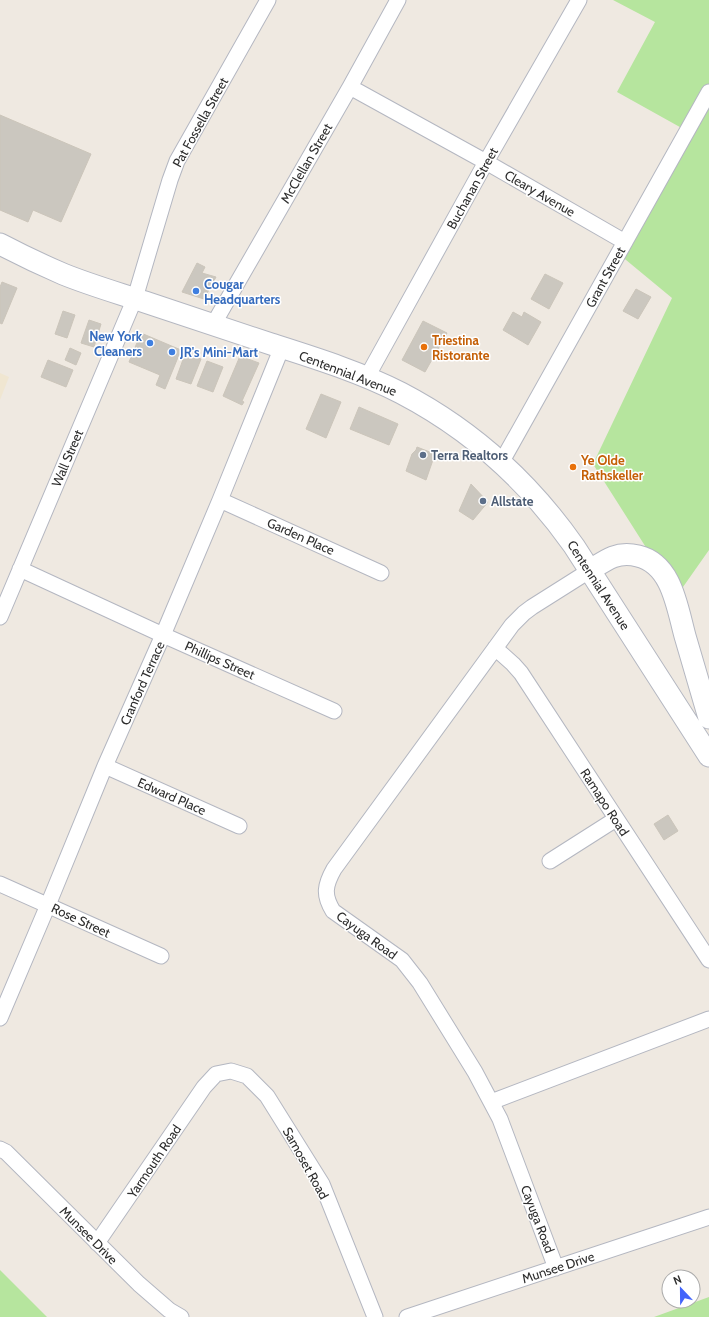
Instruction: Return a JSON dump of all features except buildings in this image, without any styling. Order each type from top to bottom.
[{"type":"street","name":"Pat Fossella Street","points":[[135,298],[177,161],[268,0]]},
{"type":"street","name":"McClellan Street","points":[[213,325],[350,87],[398,0]]},
{"type":"street","name":"Buchanan Street","points":[[367,377],[486,162],[579,0]]},
{"type":"street","name":"Cleary Avenue","points":[[350,87],[486,162],[625,242]]},
{"type":"street","name":"Grant Street","points":[[501,463],[709,92]]},
{"type":"street","name":"Centennial Avenue","points":[[0,244],[64,274],[367,377],[402,394],[439,415],[474,440],[501,463],[556,520],[709,756]]},
{"type":"street","name":"Wall Street","points":[[0,617],[135,298]]},
{"type":"street","name":"Cranford Terrace","points":[[0,1018],[105,766],[163,635],[220,500],[282,347]]},
{"type":"street","name":"Garden Place","points":[[220,500],[381,572]]},
{"type":"street","points":[[589,571],[613,557],[628,554],[642,557],[658,566],[667,578],[702,677],[709,718]]},
{"type":"street","name":"Phillips Street","points":[[20,569],[163,635],[334,711]]},
{"type":"street","name":"Cayuga Road","points":[[556,1268],[500,1119],[475,1072],[420,983],[402,960],[333,911],[327,902],[326,891],[328,880],[334,869],[512,625],[524,613],[589,571]]},
{"type":"street","name":"Ramapo Road","points":[[495,648],[514,664],[709,960]]},
{"type":"street","name":"Edward Place","points":[[105,766],[239,826]]},
{"type":"street","points":[[550,862],[616,819]]},
{"type":"street","name":"Rose Street","points":[[0,884],[161,956]]},
{"type":"street","points":[[490,1102],[709,1019]]},
{"type":"street","name":"Samoset Road","points":[[211,1079],[216,1074],[231,1071],[247,1076],[267,1096],[322,1184],[375,1317]]},
{"type":"street","name":"Yarmouth Road","points":[[97,1243],[211,1079]]},
{"type":"street","name":"Munsee Drive","points":[[0,1149],[6,1152],[139,1284],[169,1310],[181,1317]]},
{"type":"street","name":"Munsee Drive","points":[[407,1317],[709,1217]]},
{"type":"shaded area","points":[[0,373],[9,377],[0,400]]},
{"type":"green space","points":[[613,0],[709,0],[709,550],[683,587],[647,549],[593,464],[672,298],[620,255],[687,131],[617,92],[655,22]]},
{"type":"green space","points":[[0,1270],[47,1317],[0,1317]]},
{"type":"green space","points":[[709,1297],[709,1317],[654,1317],[676,1309],[701,1309],[701,1300]]},
{"type":"place","name":"Cougar Headquarters","points":[[196,291]]},
{"type":"place","name":"New York Cleaners","points":[[150,343]]},
{"type":"place","name":"Triestina Ristorante","points":[[424,347]]},
{"type":"place","name":"JR's Mini-Mart","points":[[172,352]]},
{"type":"place","name":"Terra Realtors","points":[[423,455]]},
{"type":"place","name":"Ye Olde Rathskeller","points":[[573,467]]},
{"type":"place","name":"Allstate","points":[[483,501]]}]
